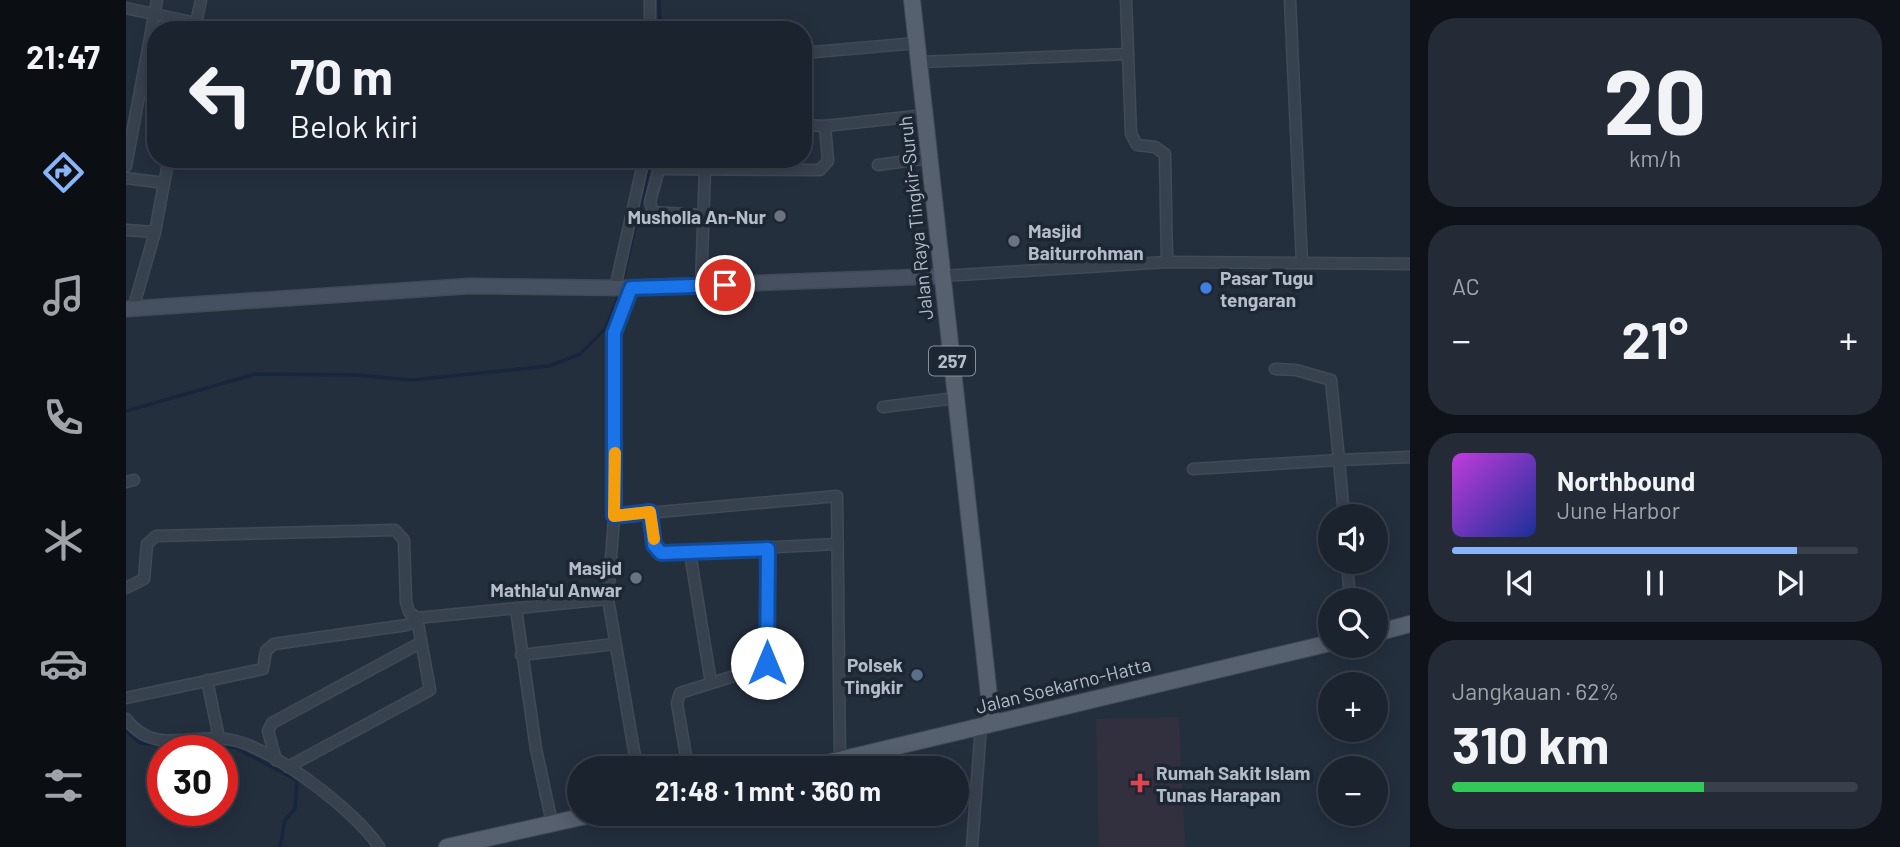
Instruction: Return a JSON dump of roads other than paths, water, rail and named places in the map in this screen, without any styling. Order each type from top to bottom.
[{"type":"main road","name":"Jalan Raya Tingkir-Suruh","points":[[912,0],[956,398],[987,725]]},
{"type":"main road","points":[[1388,630],[1410,624]]},
{"type":"main road","name":"Jalan Soekarno-Hatta","points":[[857,756],[1318,646]]},
{"type":"main road","points":[[447,847],[567,820]]},
{"type":"street","points":[[153,21],[157,0]]},
{"type":"street","points":[[196,21],[201,0]]},
{"type":"street","points":[[650,0],[650,21]]},
{"type":"street","points":[[1126,0],[1133,141],[1161,149],[1165,154],[1167,262]]},
{"type":"street","points":[[1290,0],[1301,263]]},
{"type":"street","points":[[126,8],[176,21]]},
{"type":"street","points":[[812,52],[917,43]]},
{"type":"street","points":[[126,166],[147,53]]},
{"type":"street","points":[[919,62],[1128,54]]},
{"type":"street","points":[[812,125],[925,115]]},
{"type":"street","points":[[696,168],[824,169],[828,161],[825,126]]},
{"type":"street","points":[[878,165],[929,158]]},
{"type":"street","points":[[167,168],[155,232],[130,309],[470,286],[701,286],[943,276],[1167,262],[1410,264]]},
{"type":"street","points":[[635,756],[608,599],[614,516],[614,333],[642,168]]},
{"type":"street","points":[[659,168],[650,202],[653,212],[702,215]]},
{"type":"street","points":[[701,286],[705,169]]},
{"type":"street","points":[[126,178],[164,183]]},
{"type":"street","points":[[126,230],[155,232]]},
{"type":"street","points":[[1275,369],[1296,370],[1331,380],[1343,504]]},
{"type":"street","points":[[883,407],[956,398]]},
{"type":"street","points":[[1193,469],[1410,457]]},
{"type":"street","points":[[614,516],[836,495],[840,756]]},
{"type":"street","points":[[650,512],[657,550],[661,553],[838,544]]},
{"type":"street","points":[[126,588],[144,579],[147,544],[156,536],[395,530],[404,540],[407,606],[417,619],[430,690],[288,767]]},
{"type":"street","points":[[686,756],[678,701],[681,692],[763,667],[767,663],[768,549]]},
{"type":"street","points":[[690,553],[711,683]]},
{"type":"street","points":[[126,698],[262,669],[266,652],[274,643],[417,619],[608,599]]},
{"type":"street","points":[[516,610],[536,749],[552,823]]},
{"type":"street","points":[[276,760],[268,731],[272,723],[420,643]]},
{"type":"street","points":[[521,654],[615,644]]},
{"type":"street","points":[[207,680],[218,735]]},
{"type":"street","points":[[126,719],[147,738]]},
{"type":"street","points":[[972,847],[987,725]]},
{"type":"street","points":[[238,742],[288,767],[355,818],[379,847]]},
{"type":"waterway","points":[[659,0],[660,21]]},
{"type":"waterway","points":[[622,283],[649,168]]},
{"type":"waterway","points":[[126,411],[256,374],[356,375],[412,380],[549,366],[580,354],[606,328],[620,291]]},
{"type":"waterway","points":[[126,731],[140,743],[147,744]]},
{"type":"waterway","points":[[238,749],[297,780],[295,809],[285,820],[280,847]]},
{"type":"place","name":"Musholla An-Nur","points":[[780,216]]},
{"type":"place","name":"Masjid Baiturrohman","points":[[1014,241]]},
{"type":"place","name":"Pasar Tugu tengaran","points":[[1206,288]]},
{"type":"place","name":"Masjid Mathla'ul Anwar","points":[[636,578]]},
{"type":"place","name":"Polsek Tingkir","points":[[917,675]]},
{"type":"place","name":"Rumah Sakit Islam Tunas Harapan","points":[[1140,783]]}]
